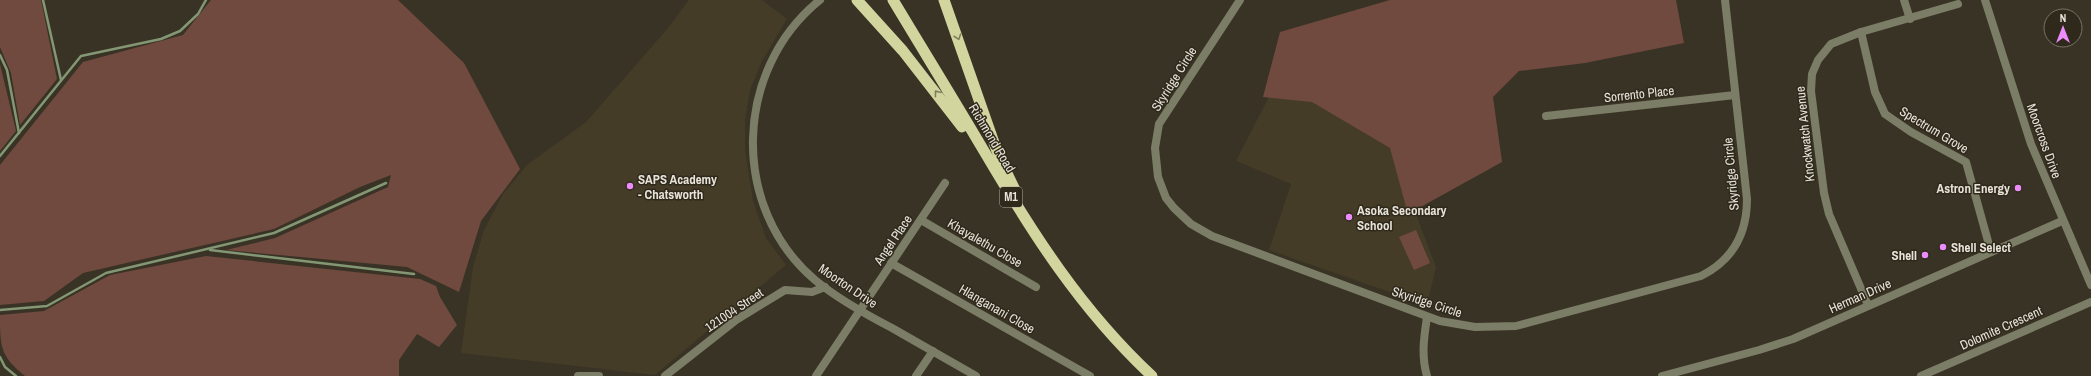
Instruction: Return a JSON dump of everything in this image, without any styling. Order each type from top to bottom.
[{"type":"highway","points":[[857,0],[938,94],[1001,181]]},
{"type":"highway","name":"Richmond Road","points":[[893,0],[1001,181],[1057,269],[1098,320],[1152,376]]},
{"type":"highway","points":[[944,0],[999,157],[1057,269]]},
{"type":"street","name":"Moorton Drive","points":[[820,0],[787,32],[765,73],[756,106],[752,142],[753,156],[759,188],[778,235],[804,269],[825,287],[860,310],[976,376]]},
{"type":"street","name":"Skyridge Circle","points":[[1240,0],[1160,124],[1155,139],[1154,160],[1158,177],[1166,198],[1183,218],[1212,236],[1427,317],[1457,325],[1475,327],[1516,326],[1701,276],[1719,266],[1738,242],[1743,233],[1747,213],[1747,199],[1725,0]]},
{"type":"street","points":[[1904,0],[1910,19]]},
{"type":"street","name":"Moorcross Drive","points":[[1985,0],[2027,134],[2062,221],[2091,285]]},
{"type":"street","name":"Knockwatch Avenue","points":[[1868,305],[1829,214],[1824,193],[1811,91],[1812,74],[1824,50],[1841,39],[1958,4]]},
{"type":"street","name":"Spectrum Grove","points":[[1861,32],[1875,92],[1885,114],[1911,132],[1966,162],[1991,252]]},
{"type":"street","name":"Sorrento Place","points":[[1546,116],[1735,95]]},
{"type":"street","name":"Angel Place","points":[[816,376],[945,183]]},
{"type":"street","name":"Khayalethu Close","points":[[921,220],[1036,287]]},
{"type":"street","name":"Herman Drive","points":[[1662,376],[1776,345],[2062,221]]},
{"type":"street","name":"Hlanganani Close","points":[[891,263],[1090,376]]},
{"type":"street","name":"121004 Street","points":[[665,376],[736,320],[785,290],[812,292],[825,287]]},
{"type":"street","name":"Dolomite Crescent","points":[[1921,376],[2091,302]]},
{"type":"street","points":[[1427,317],[1424,359],[1428,376]]},
{"type":"street","points":[[916,376],[933,351]]},
{"type":"street","points":[[578,376],[599,376]]},
{"type":"shaded area","points":[[0,0],[41,0],[57,79],[20,125],[11,73],[0,47]]},
{"type":"shaded area","points":[[211,0],[398,0],[464,63],[520,169],[481,221],[459,292],[407,267],[226,250],[275,238],[388,187],[391,175],[360,187],[274,229],[83,273],[44,301],[0,305],[0,165],[83,62],[183,35]]},
{"type":"shaded area","name":"SAPS Academy - Chatsworth","points":[[689,0],[762,0],[787,19],[762,61],[750,90],[745,120],[745,150],[753,201],[766,238],[786,265],[655,375],[461,353],[473,267],[484,230],[503,194],[527,165],[586,122],[668,28]]},
{"type":"shaded area","points":[[1390,0],[1676,0],[1684,43],[1585,63],[1519,71],[1493,97],[1502,162],[1408,214],[1390,148],[1312,102],[1263,97],[1280,32]]},
{"type":"shaded area","points":[[0,64],[16,131],[0,151]]},
{"type":"shaded area","name":"Asoka Secondary School","points":[[1273,89],[1334,103],[1387,138],[1436,267],[1427,305],[1269,250],[1291,184],[1236,161]]},
{"type":"shaded area","points":[[1416,230],[1430,263],[1414,270],[1399,237]]},
{"type":"shaded area","points":[[206,256],[420,279],[436,286],[440,297],[457,325],[439,347],[417,334],[399,360],[399,376],[25,376],[11,362],[3,350],[0,335],[0,315],[44,311],[110,275]]},
{"type":"waterway","points":[[43,0],[61,80]]},
{"type":"waterway","points":[[0,156],[81,56],[161,39],[180,31],[198,14],[206,0]]},
{"type":"waterway","points":[[0,55],[7,70],[19,133]]},
{"type":"waterway","points":[[0,310],[47,306],[106,273],[274,233],[386,183]]},
{"type":"waterway","points":[[210,250],[414,274]]},
{"type":"waterway","points":[[0,357],[5,367],[16,376]]},
{"type":"place","name":"SAPS Academy - Chatsworth","points":[[630,186]]},
{"type":"place","name":"Astron Energy","points":[[2018,188]]},
{"type":"place","name":"Asoka Secondary School","points":[[1349,217]]},
{"type":"place","name":"Shell Select","points":[[1943,247]]},
{"type":"place","name":"Shell","points":[[1925,255]]}]
